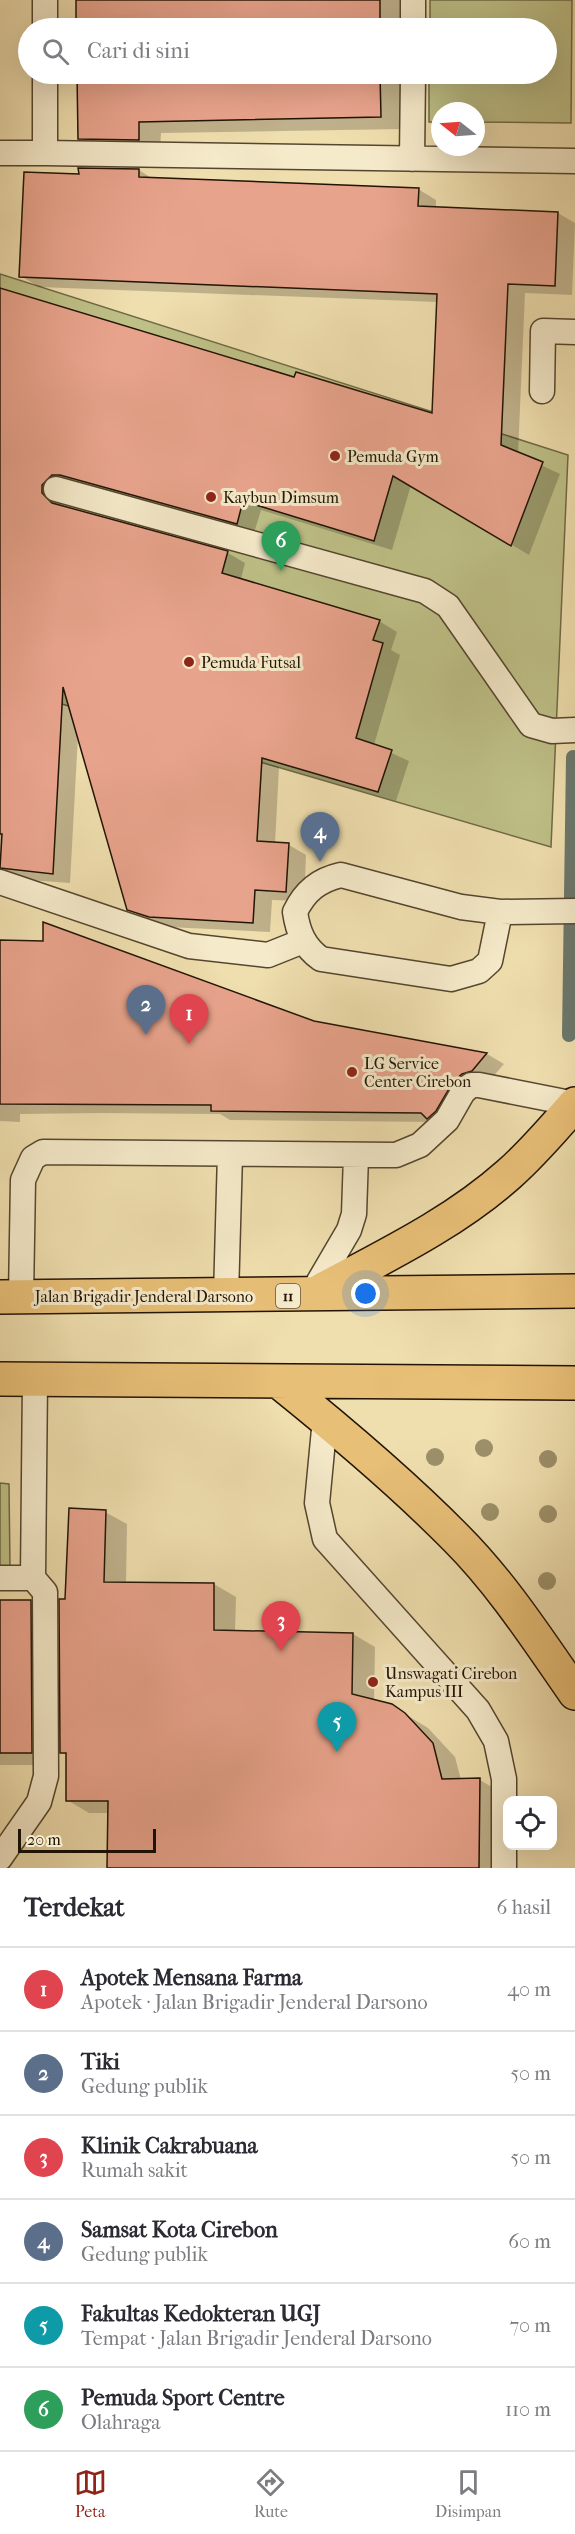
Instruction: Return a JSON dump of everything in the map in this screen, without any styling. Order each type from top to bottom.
[{"type":"highway","points":[[311,1295],[388,1255],[469,1205],[508,1175],[575,1104]]},
{"type":"highway","name":"Jalan Brigadir Jenderal Darsono","points":[[11,1297],[575,1291]]},
{"type":"highway","points":[[0,1379],[575,1383]]},
{"type":"highway","points":[[278,1381],[325,1419],[457,1538],[520,1613],[575,1694]]},
{"type":"lane","points":[[45,0],[45,18]]},
{"type":"lane","points":[[413,0],[413,18]]},
{"type":"lane","points":[[45,84],[45,153]]},
{"type":"lane","points":[[412,159],[413,84]]},
{"type":"lane","points":[[0,153],[574,161]]},
{"type":"lane","points":[[542,391],[543,331],[570,332]]},
{"type":"lane","points":[[56,489],[425,591],[448,606],[531,725],[552,731],[575,730]]},
{"type":"lane","points":[[500,912],[490,960],[479,971],[451,979],[321,959],[311,952],[303,941],[295,912],[300,901],[323,879],[341,875],[461,907],[500,912],[567,911]]},
{"type":"lane","points":[[0,882],[189,946],[268,955],[303,941]]},
{"type":"lane","points":[[11,1297],[23,1180],[33,1158],[43,1152],[396,1155],[420,1145],[447,1120],[463,1092],[471,1085],[575,1104]]},
{"type":"lane","points":[[226,1296],[230,1154]]},
{"type":"lane","points":[[311,1295],[349,1230],[354,1214],[356,1156]]},
{"type":"lane","points":[[0,1858],[39,1802],[46,1776],[45,1592],[33,1578],[35,1379]]},
{"type":"lane","points":[[325,1419],[317,1503],[325,1539],[478,1710],[496,1741],[504,1779],[504,1868]]},
{"type":"lane","points":[[0,1578],[33,1578]]},
{"type":"green space","points":[[430,0],[572,0],[571,123],[485,122],[485,102],[431,102],[431,122],[429,122],[429,84],[557,84],[557,18],[430,18]]},
{"type":"green space","points":[[0,274],[568,455],[551,847],[0,686]]},
{"type":"green space","points":[[0,1483],[9,1484],[10,1568],[0,1568]]},
{"type":"building","points":[[76,0],[380,0],[380,18],[76,18]]},
{"type":"building","points":[[77,84],[380,84],[381,117],[139,122],[139,140],[78,139]]},
{"type":"building","points":[[78,168],[139,169],[139,177],[419,188],[418,206],[558,212],[555,286],[508,284],[501,445],[543,462],[511,546],[393,476],[374,541],[243,501],[237,524],[60,475],[52,475],[42,485],[42,493],[52,503],[228,551],[222,573],[380,620],[373,640],[383,643],[356,738],[392,750],[378,792],[262,758],[257,841],[289,843],[286,892],[255,890],[253,923],[149,917],[127,910],[63,687],[53,874],[0,868],[2,834],[0,834],[0,288],[294,377],[296,372],[432,413],[437,294],[19,277],[24,172],[79,174]]},
{"type":"building","points":[[43,922],[314,1021],[487,1053],[472,1071],[462,1074],[453,1082],[436,1111],[427,1119],[421,1113],[211,1111],[211,1105],[0,1104],[0,940],[43,941]]},
{"type":"building","points":[[69,1508],[106,1510],[104,1582],[214,1583],[214,1630],[353,1633],[352,1694],[392,1704],[405,1713],[433,1743],[442,1779],[480,1778],[479,1868],[107,1868],[108,1801],[66,1801],[66,1753],[60,1753],[59,1599],[65,1599]]},
{"type":"building","points":[[0,1600],[31,1600],[32,1753],[0,1753]]},
{"type":"waterway","points":[[569,1035],[573,757]]},
{"type":"place","name":"Pemuda Gym","points":[[335,456]]},
{"type":"place","name":"Kaybun Dimsum","points":[[211,497]]},
{"type":"place","name":"Pemuda Sport Centre","points":[[281,571]]},
{"type":"place","name":"Pemuda Futsal","points":[[189,662]]},
{"type":"place","name":"Samsat Kota Cirebon","points":[[320,862]]},
{"type":"place","name":"Tiki","points":[[146,1035]]},
{"type":"place","name":"Apotek Mensana Farma","points":[[189,1044]]},
{"type":"place","name":"LG Service Center Cirebon","points":[[352,1072]]},
{"type":"place","name":"Klinik Cakrabuana","points":[[281,1651]]},
{"type":"place","name":"Unswagati Cirebon Kampus III","points":[[373,1682]]},
{"type":"place","name":"Fakultas Kedokteran UGJ","points":[[337,1752]]}]
